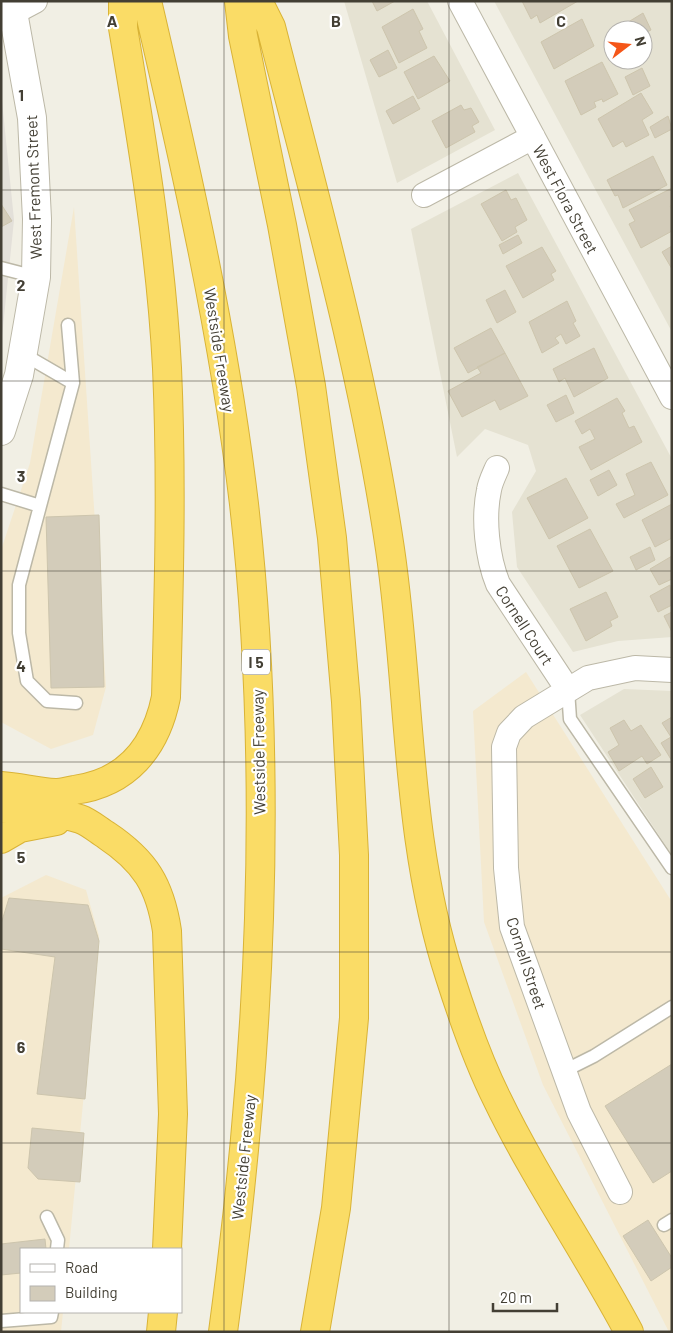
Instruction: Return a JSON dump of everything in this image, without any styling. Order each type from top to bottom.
[{"type":"highway","points":[[239,1],[243,36],[282,225],[311,386],[332,538],[346,702],[354,855],[354,1018],[336,1208],[315,1332]]},
{"type":"highway","points":[[258,1],[271,26],[339,292],[364,403],[390,546],[402,634],[419,836],[427,884],[448,972],[475,1052],[497,1099],[597,1272],[629,1332]]},
{"type":"highway","points":[[1,772],[14,787],[55,793],[91,788],[119,776],[140,755],[153,737],[161,720],[166,697],[171,482],[167,367],[156,244],[123,28],[131,4]]},
{"type":"highway","name":"Westside Freeway","points":[[131,4],[185,162],[220,335],[244,504],[256,650],[260,834],[255,1036],[223,1332]]},
{"type":"highway","points":[[1,808],[31,810],[82,819],[129,851],[155,884],[163,904],[167,931],[173,1114],[167,1248]]},
{"type":"highway","points":[[1,839],[20,828],[48,821],[82,819]]},
{"type":"highway","points":[[161,1332],[163,1313]]},
{"type":"street","name":"West Flora Street","points":[[460,1],[672,397]]},
{"type":"street","name":"West Fremont Street","points":[[1,430],[19,375],[36,277],[37,219],[32,118],[15,9]]},
{"type":"street","points":[[424,195],[533,137]]},
{"type":"street","name":"Cornell Court","points":[[497,468],[489,489],[487,511],[494,573],[498,584],[568,690]]},
{"type":"street","name":"Cornell Street","points":[[620,1192],[579,1112],[512,927],[506,868],[504,747],[509,732],[524,717],[597,674],[635,668],[672,670]]},
{"type":"lane","points":[[1,268],[36,277]]},
{"type":"lane","points":[[68,325],[73,384],[19,585],[19,632],[27,680],[47,701],[76,703]]},
{"type":"lane","points":[[22,354],[73,384]]},
{"type":"lane","points":[[1,494],[40,506]]},
{"type":"lane","points":[[568,690],[570,720],[672,868]]},
{"type":"lane","points":[[564,1071],[594,1056],[672,1007]]},
{"type":"lane","points":[[47,1217],[58,1240],[57,1248]]},
{"type":"lane","points":[[1,1321],[51,1317],[52,1313]]},
{"type":"shaded area","points":[[344,1],[427,1],[495,130],[397,183]]},
{"type":"shaded area","points":[[494,1],[672,1],[672,332]]},
{"type":"shaded area","points":[[1,91],[14,220],[1,346]]},
{"type":"shaded area","points":[[518,173],[672,459],[672,637],[618,641],[573,652],[517,567],[512,512],[536,471],[528,445],[485,429],[457,457],[411,229]]},
{"type":"shaded area","points":[[74,207],[106,687],[93,735],[51,749],[1,722],[1,550],[30,463]]},
{"type":"shaded area","points":[[526,672],[672,902],[672,1332],[669,1332],[543,1085],[484,922],[473,711]]},
{"type":"shaded area","points":[[624,689],[672,691],[672,855],[580,715]]},
{"type":"shaded area","points":[[46,875],[86,890],[99,936],[69,1248],[20,1248],[20,1313],[63,1313],[61,1332],[1,1332],[1,898]]},
{"type":"building","points":[[372,1],[395,1],[377,11]]},
{"type":"building","points":[[522,1],[578,1],[540,23],[537,15],[531,19]]},
{"type":"building","points":[[413,9],[423,29],[419,31],[427,48],[399,63],[382,27]]},
{"type":"building","points":[[643,13],[646,20],[632,20]]},
{"type":"building","points":[[582,19],[594,46],[554,69],[541,42]]},
{"type":"building","points":[[388,50],[397,68],[379,77],[370,60]]},
{"type":"building","points":[[434,56],[450,81],[418,99],[404,72]]},
{"type":"building","points":[[602,62],[603,70],[606,70],[618,94],[603,102],[602,99],[594,102],[596,107],[581,115],[565,81]]},
{"type":"building","points":[[638,70],[643,70],[650,86],[633,95],[625,77]]},
{"type":"building","points":[[641,93],[653,113],[642,120],[649,135],[626,147],[623,141],[613,147],[598,119]]},
{"type":"building","points":[[413,96],[420,109],[393,124],[386,111]]},
{"type":"building","points":[[461,105],[464,110],[471,108],[479,122],[472,126],[475,132],[446,148],[432,121]]},
{"type":"building","points":[[668,116],[672,129],[655,138],[650,127]]},
{"type":"building","points":[[653,156],[667,185],[623,208],[618,195],[615,196],[607,180]]},
{"type":"building","points":[[672,188],[672,205],[670,206],[672,210],[672,231],[641,248],[629,224],[635,221],[629,210]]},
{"type":"building","points":[[506,190],[511,200],[516,198],[527,220],[515,227],[517,232],[502,241],[481,204]]},
{"type":"building","points":[[1,204],[12,221],[1,227]]},
{"type":"building","points":[[518,235],[522,243],[503,254],[499,245]]},
{"type":"building","points":[[672,246],[672,269],[662,252]]},
{"type":"building","points":[[542,247],[556,271],[551,274],[554,280],[523,298],[506,266]]},
{"type":"building","points":[[505,290],[516,312],[497,323],[486,300]]},
{"type":"building","points":[[567,301],[576,321],[573,323],[580,336],[566,344],[561,334],[555,338],[559,343],[542,353],[529,322]]},
{"type":"building","points":[[491,328],[505,353],[468,373],[454,348]]},
{"type":"building","points":[[594,348],[608,378],[574,397],[565,378],[559,382],[553,369]]},
{"type":"building","points":[[505,353],[528,396],[500,410],[495,400],[462,417],[448,391],[481,373],[477,367]]},
{"type":"building","points":[[566,395],[574,413],[556,422],[547,405]]},
{"type":"building","points":[[617,398],[625,411],[622,413],[629,428],[634,426],[642,442],[591,470],[579,447],[595,439],[590,429],[582,434],[575,421]]},
{"type":"building","points":[[651,462],[668,495],[624,518],[616,504],[635,495],[626,474]]},
{"type":"building","points":[[609,470],[617,485],[598,496],[590,480]]},
{"type":"building","points":[[566,478],[588,518],[549,539],[527,498]]},
{"type":"building","points":[[672,504],[672,538],[655,547],[642,520]]},
{"type":"building","points":[[99,515],[104,687],[51,688],[46,517]]},
{"type":"building","points":[[590,529],[613,571],[579,588],[557,546]]},
{"type":"building","points":[[650,547],[655,560],[636,570],[630,557]]},
{"type":"building","points":[[672,556],[672,579],[659,585],[650,569]]},
{"type":"building","points":[[670,585],[672,605],[658,612],[650,596]]},
{"type":"building","points":[[606,592],[618,617],[610,621],[612,626],[586,641],[570,609]]},
{"type":"building","points":[[672,612],[672,632],[664,616]]},
{"type":"building","points":[[672,717],[672,761],[661,743],[671,737],[662,723]]},
{"type":"building","points":[[624,720],[631,731],[641,725],[661,755],[647,764],[642,756],[619,771],[608,752],[619,745],[610,728]]},
{"type":"building","points":[[651,767],[663,787],[645,798],[633,779]]},
{"type":"building","points":[[9,898],[88,905],[99,941],[85,1099],[37,1094],[55,957],[1,949],[1,924]]},
{"type":"building","points":[[672,1064],[672,1171],[653,1183],[605,1106]]},
{"type":"building","points":[[32,1128],[84,1133],[80,1182],[38,1179],[28,1168]]},
{"type":"building","points":[[648,1220],[672,1258],[672,1267],[651,1281],[623,1236]]},
{"type":"building","points":[[45,1239],[46,1248],[20,1248],[20,1273],[1,1275],[1,1244]]}]
